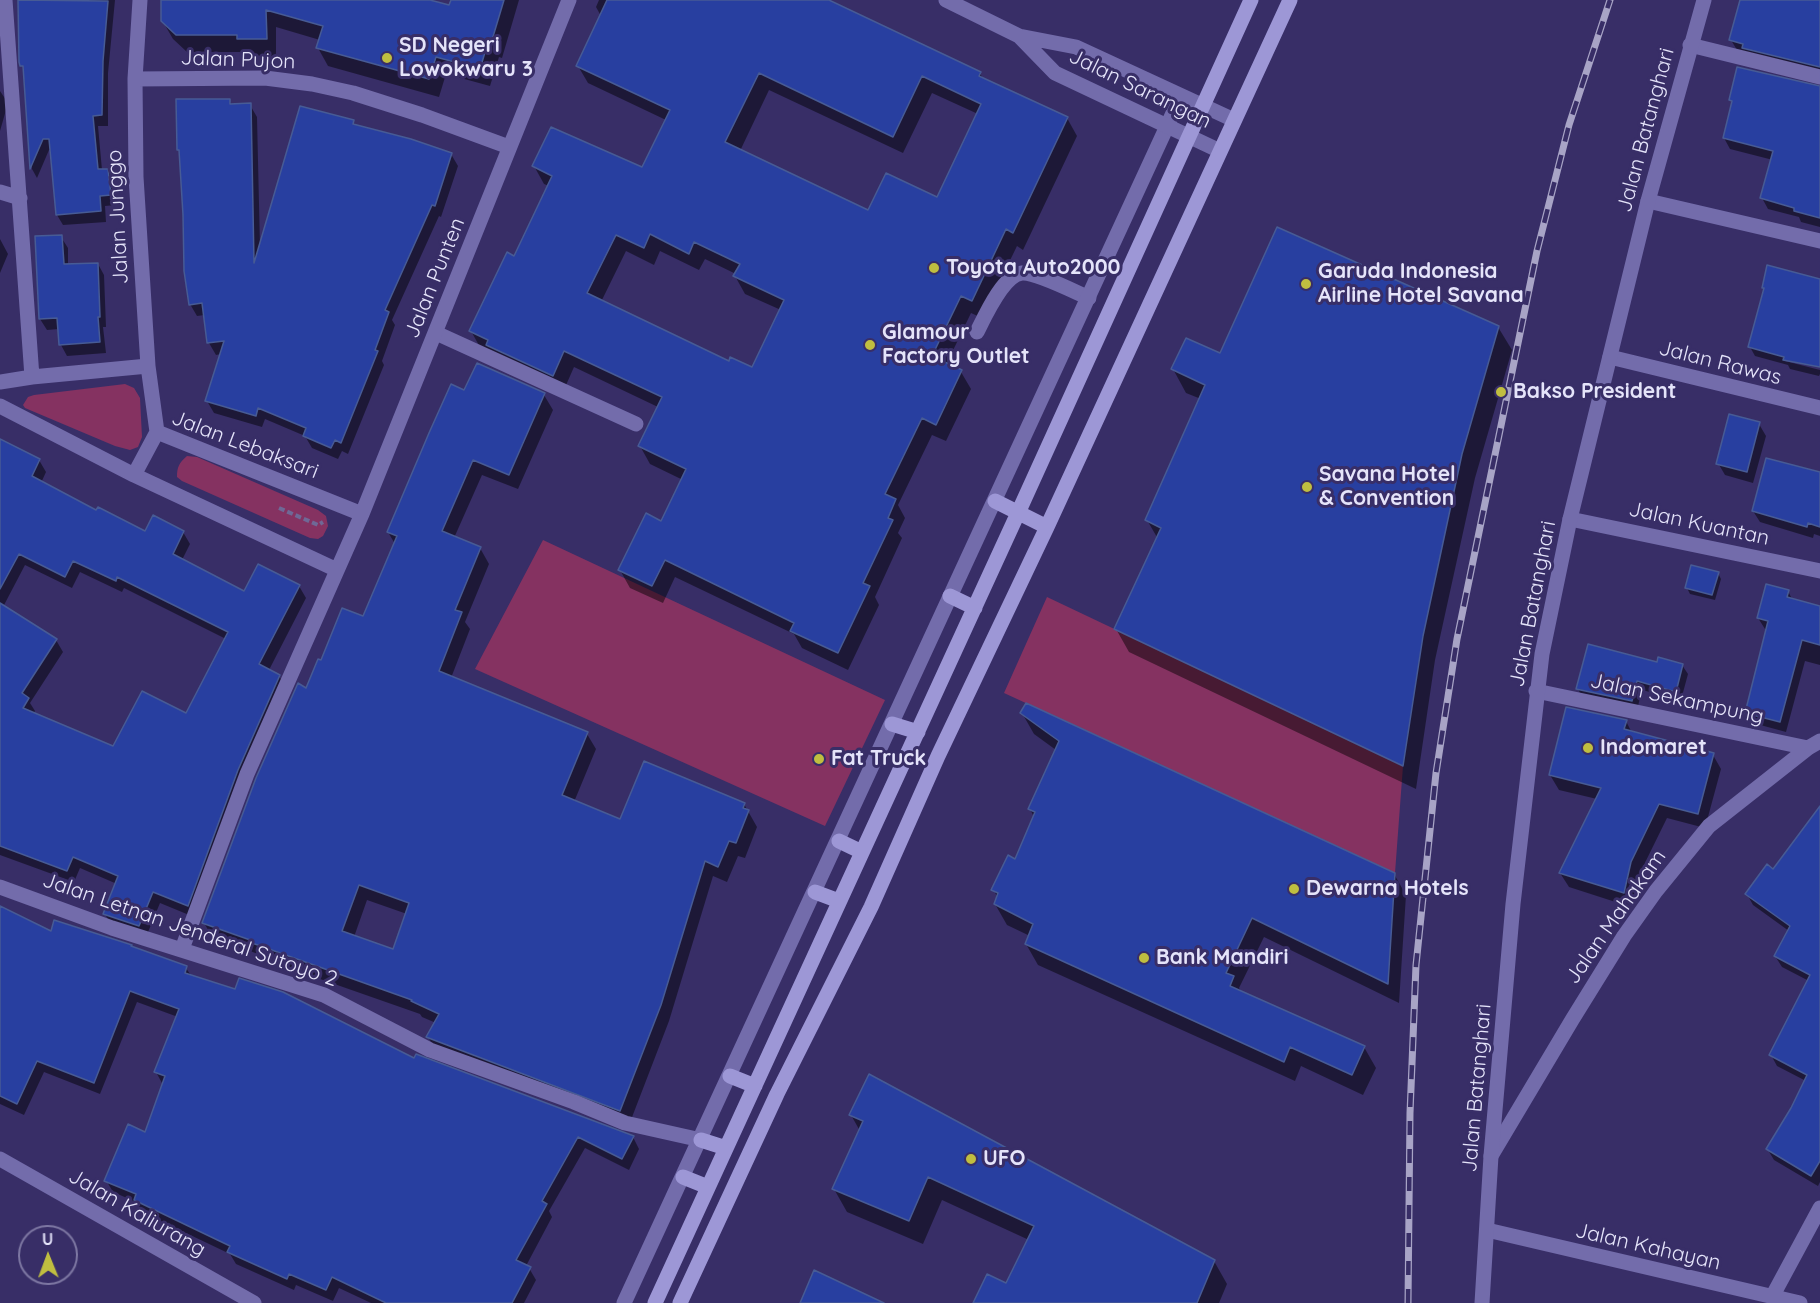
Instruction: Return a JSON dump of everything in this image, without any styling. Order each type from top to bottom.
[{"type":"main road","points":[[654,1303],[975,608],[1251,0]]},
{"type":"main road","points":[[680,1303],[777,1094],[871,907],[938,756],[1047,527],[1290,0]]},
{"type":"main road","points":[[995,501],[1047,527]]},
{"type":"main road","points":[[951,597],[975,608]]},
{"type":"main road","points":[[892,724],[918,732]]},
{"type":"main road","points":[[839,841],[862,852]]},
{"type":"main road","points":[[815,892],[839,901]]},
{"type":"main road","points":[[730,1076],[754,1086]]},
{"type":"main road","points":[[701,1140],[726,1148]]},
{"type":"main road","points":[[683,1176],[708,1187]]},
{"type":"street","points":[[5,0],[2,16],[20,198],[32,377]]},
{"type":"street","name":"Jalan Junggo","points":[[140,0],[135,80],[136,177],[148,366],[158,432]]},
{"type":"street","name":"Jalan Punten","points":[[182,949],[247,774],[362,514],[569,0]]},
{"type":"street","name":"Jalan Sarangan","points":[[946,0],[1019,36],[1076,47],[1234,120]]},
{"type":"street","name":"Jalan Batanghari","points":[[1487,1230],[1491,1156],[1513,904],[1542,654],[1570,519],[1648,201],[1704,0]]},
{"type":"street","name":"Jalan Sarangan","points":[[1019,36],[1055,73],[1220,151]]},
{"type":"street","points":[[1690,45],[1820,77]]},
{"type":"street","name":"Jalan Pujon","points":[[135,80],[265,78],[312,84],[353,93],[422,115],[509,147]]},
{"type":"street","points":[[624,1303],[839,841],[1180,96]]},
{"type":"street","points":[[0,192],[20,198]]},
{"type":"street","points":[[1648,201],[1820,241]]},
{"type":"street","points":[[977,332],[1002,288],[1012,277],[1023,273],[1046,279],[1089,298]]},
{"type":"street","points":[[436,333],[636,424]]},
{"type":"street","name":"Jalan Rawas","points":[[1610,357],[1820,408]]},
{"type":"street","points":[[0,382],[148,366]]},
{"type":"street","points":[[0,406],[134,474],[337,570]]},
{"type":"street","name":"Jalan Lebaksari","points":[[134,474],[158,432],[362,514]]},
{"type":"street","name":"Jalan Kuantan","points":[[1570,519],[1820,571]]},
{"type":"street","name":"Jalan Sekampung","points":[[1536,691],[1814,745]]},
{"type":"street","name":"Jalan Mahakam","points":[[1491,1156],[1624,936],[1656,891],[1709,826],[1814,745]]},
{"type":"street","name":"Jalan Letnan Jenderal Sutoyo 2","points":[[0,886],[112,928],[324,995],[430,1050],[625,1123],[701,1140]]},
{"type":"street","name":"Jalan Kaliurang","points":[[0,1159],[254,1303]]},
{"type":"street","points":[[1772,1297],[1820,1208]]},
{"type":"street","points":[[1482,1303],[1487,1230]]},
{"type":"street","name":"Jalan Kahayan","points":[[1487,1230],[1800,1303]]},
{"type":"path","points":[[317,533],[318,525]]},
{"type":"shaded area","points":[[125,384],[134,388],[140,398],[142,437],[138,447],[130,450],[115,446],[25,408],[23,405],[28,397],[34,395]]},
{"type":"shaded area","points":[[187,456],[197,457],[318,510],[326,516],[328,526],[323,536],[318,539],[310,538],[182,481],[177,477],[177,470]]},
{"type":"shaded area","points":[[543,540],[885,700],[825,826],[475,669]]},
{"type":"shaded area","points":[[1047,597],[1403,766],[1395,873],[1004,693]]},
{"type":"building","points":[[18,0],[108,1],[103,61],[102,115],[93,116],[98,169],[108,169],[111,195],[100,196],[101,211],[56,215],[49,139],[43,139],[30,169],[23,66],[20,66],[19,62]]},
{"type":"building","points":[[161,0],[430,0],[449,5],[451,0],[504,0],[492,40],[489,39],[480,69],[436,57],[429,79],[316,48],[323,26],[266,10],[267,39],[237,39],[237,35],[176,35],[161,21]]},
{"type":"building","points":[[607,0],[829,0],[981,72],[979,76],[1068,117],[1013,233],[1006,229],[972,301],[961,296],[932,356],[962,370],[936,425],[922,418],[885,494],[896,499],[888,518],[893,520],[863,583],[870,586],[838,653],[790,631],[794,623],[665,560],[652,586],[618,570],[646,513],[661,521],[686,469],[638,446],[662,397],[564,351],[553,376],[486,345],[488,340],[469,331],[507,252],[514,256],[552,176],[532,166],[551,127],[642,167],[670,110],[576,66]],"holes":[[[759,73],[893,137],[922,76],[981,104],[937,197],[886,173],[868,210],[725,142]],[[650,234],[689,254],[694,242],[740,264],[733,276],[784,300],[752,367],[730,357],[729,361],[587,293],[616,235],[644,248]]]},
{"type":"building","points":[[1740,0],[1820,0],[1820,67],[1742,48],[1743,44],[1729,40]]},
{"type":"building","points":[[1737,67],[1820,86],[1820,218],[1760,198],[1773,151],[1723,138]]},
{"type":"building","points":[[176,99],[230,99],[230,104],[251,103],[254,263],[300,106],[354,120],[353,124],[411,139],[452,153],[435,206],[432,205],[385,310],[389,312],[375,350],[378,351],[341,443],[335,440],[331,448],[303,436],[306,428],[258,408],[256,416],[205,401],[224,341],[207,343],[202,303],[189,305],[184,271]]},
{"type":"building","name":"Savana Hotel & Convention","points":[[1277,227],[1499,326],[1462,454],[1423,636],[1403,766],[1114,629],[1161,528],[1145,520],[1205,385],[1171,369],[1186,338],[1220,353]]},
{"type":"building","points":[[62,235],[64,264],[98,263],[100,342],[59,345],[57,318],[39,319],[35,236]]},
{"type":"building","points":[[1767,265],[1820,279],[1820,367],[1783,360],[1784,357],[1748,347],[1764,288],[1762,288]]},
{"type":"building","points":[[477,363],[545,393],[509,475],[473,460],[442,531],[481,547],[455,610],[462,612],[439,671],[588,732],[562,795],[620,819],[644,761],[745,803],[743,808],[749,810],[736,843],[729,841],[718,867],[705,861],[661,1005],[620,1111],[426,1037],[439,1014],[412,1000],[202,923],[256,778],[298,683],[306,688],[318,659],[321,660],[342,608],[363,616],[397,536],[387,532],[429,433],[451,384],[464,390]],"holes":[[[359,885],[409,903],[393,949],[342,931]]]},
{"type":"building","points":[[1729,414],[1760,422],[1747,472],[1716,464]]},
{"type":"building","points":[[0,439],[40,459],[32,476],[96,510],[98,507],[145,531],[153,515],[184,531],[173,554],[244,591],[258,564],[300,585],[259,664],[280,675],[238,770],[188,906],[153,892],[139,926],[103,914],[118,876],[73,857],[67,871],[0,846],[0,603],[57,639],[22,693],[29,698],[23,708],[113,746],[142,691],[186,713],[228,632],[117,577],[116,581],[73,561],[65,577],[19,554],[0,589]]},
{"type":"building","points":[[1766,458],[1820,472],[1820,527],[1808,523],[1807,527],[1752,511]]},
{"type":"building","points":[[1691,565],[1719,572],[1712,595],[1685,588]]},
{"type":"building","points":[[1766,584],[1789,590],[1787,597],[1820,606],[1820,645],[1802,640],[1780,722],[1745,713],[1768,621],[1757,618]]},
{"type":"building","points":[[1588,644],[1657,662],[1658,657],[1683,664],[1676,692],[1637,681],[1632,701],[1576,689]]},
{"type":"building","points":[[1026,703],[1395,873],[1388,984],[1252,918],[1226,973],[1234,976],[1230,986],[1365,1046],[1352,1075],[1290,1047],[1284,1062],[1025,944],[1033,924],[994,904],[998,893],[991,890],[1008,855],[1015,859],[1035,812],[1028,809],[1059,741],[1020,713]]},
{"type":"building","points":[[1566,707],[1627,720],[1624,729],[1714,753],[1698,814],[1659,804],[1631,862],[1624,893],[1559,873],[1601,788],[1549,775]]},
{"type":"building","points":[[1820,806],[1820,1161],[1811,1176],[1766,1149],[1791,1108],[1807,1075],[1769,1055],[1810,975],[1774,956],[1790,926],[1745,894],[1767,864],[1773,869]]},
{"type":"building","points":[[0,906],[51,931],[54,920],[132,945],[187,966],[185,973],[235,989],[239,978],[283,992],[414,1058],[416,1054],[634,1136],[622,1159],[578,1137],[542,1201],[547,1204],[516,1260],[531,1267],[512,1303],[386,1303],[332,1277],[326,1290],[289,1274],[287,1279],[227,1252],[230,1246],[134,1200],[136,1194],[104,1181],[128,1124],[145,1132],[165,1076],[154,1072],[179,1009],[130,991],[94,1083],[37,1061],[17,1104],[0,1096]]},
{"type":"building","points":[[869,1074],[1215,1260],[1197,1303],[973,1303],[987,1274],[1006,1283],[1034,1226],[928,1177],[909,1221],[832,1189],[863,1121],[849,1115]]},
{"type":"building","points":[[814,1270],[884,1303],[800,1303]]},
{"type":"railway","points":[[1408,1303],[1410,1113],[1416,965],[1436,773],[1457,639],[1537,251],[1569,125],[1610,0]]},
{"type":"place","name":"SD Negeri Lowokwaru 3","points":[[387,58]]},
{"type":"place","name":"Toyota Auto2000","points":[[934,268]]},
{"type":"place","name":"Garuda Indonesia Airline Hotel Savana","points":[[1306,284]]},
{"type":"place","name":"Glamour Factory Outlet","points":[[870,345]]},
{"type":"place","name":"Bakso President","points":[[1501,392]]},
{"type":"place","name":"Savana Hotel & Convention","points":[[1307,487]]},
{"type":"place","name":"Indomaret","points":[[1588,748]]},
{"type":"place","name":"Fat Truck","points":[[819,759]]},
{"type":"place","name":"Dewarna Hotels","points":[[1294,889]]},
{"type":"place","name":"Bank Mandiri","points":[[1144,958]]},
{"type":"place","name":"UFO","points":[[971,1159]]}]
